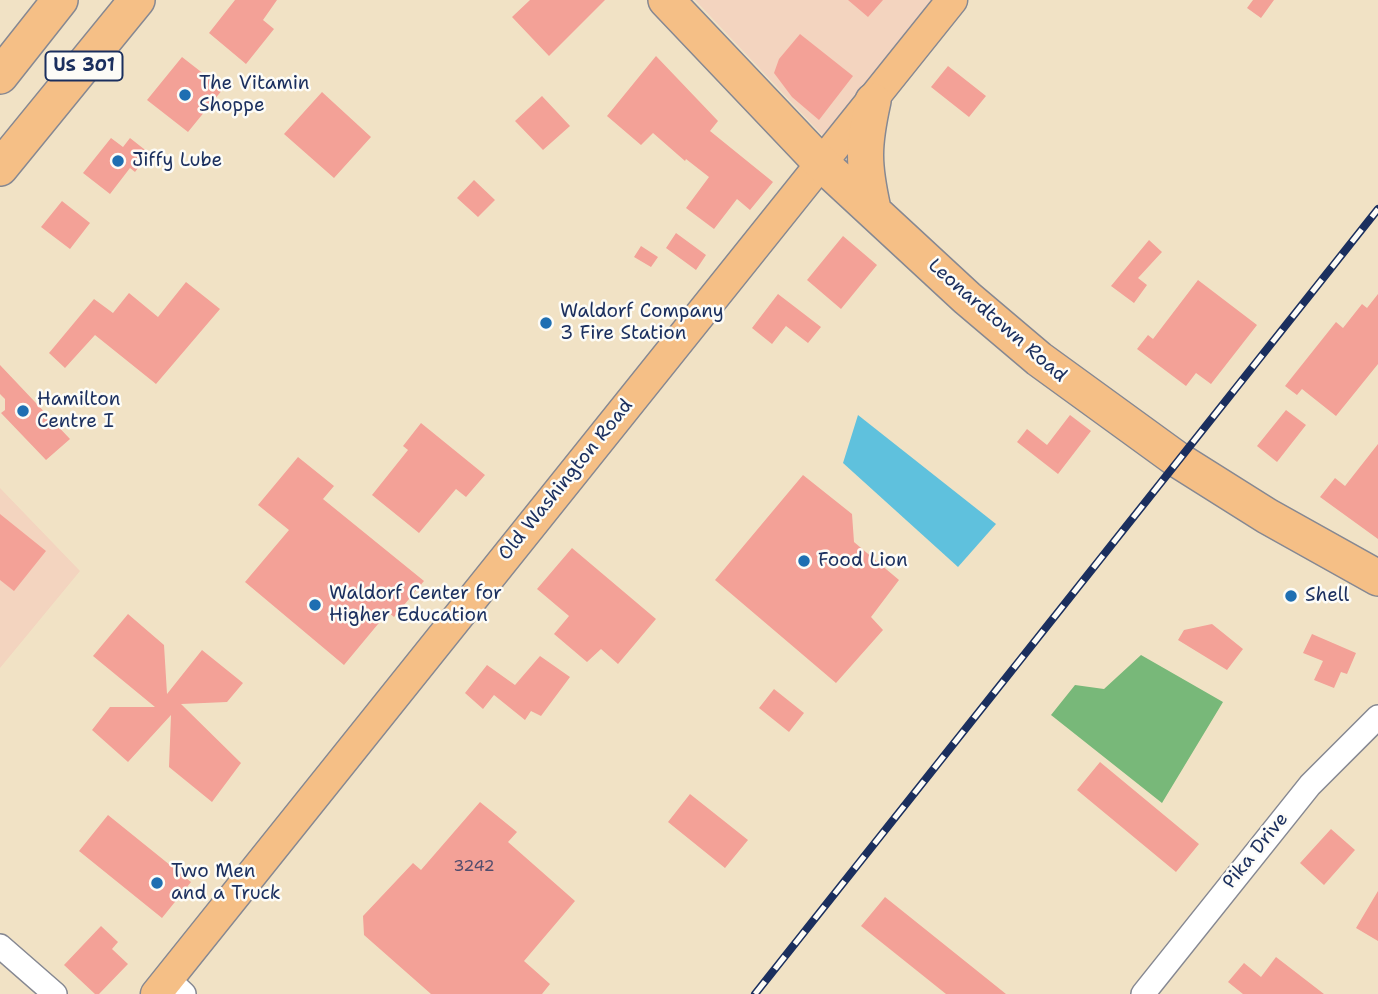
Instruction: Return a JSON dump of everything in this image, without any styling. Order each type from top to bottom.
[{"type":"highway","name":"US 301","points":[[0,76],[60,0]]},
{"type":"highway","name":"US 301","points":[[0,168],[137,0]]},
{"type":"highway","name":"Leonardtown Road","points":[[666,0],[820,162],[967,298],[1072,385],[1178,460],[1267,516],[1378,578]]},
{"type":"highway","points":[[873,101],[864,144],[864,167],[873,209]]},
{"type":"main road","name":"Old Washington Road","points":[[169,989],[820,162],[873,101],[952,0]]},
{"type":"street","name":"Pika Drive","points":[[1143,994],[1310,785],[1378,717]]},
{"type":"street","points":[[0,946],[55,994]]},
{"type":"shaded area","points":[[695,0],[935,0],[826,139]]},
{"type":"shaded area","points":[[0,488],[80,571],[0,668]]},
{"type":"green space","points":[[1141,655],[1223,702],[1162,803],[1051,715],[1075,685],[1104,689]]},
{"type":"water","points":[[858,415],[996,524],[958,567],[843,463]]},
{"type":"building","points":[[235,0],[277,0],[263,20],[274,29],[246,64],[209,33]]},
{"type":"building","points":[[530,0],[605,0],[549,56],[512,17]]},
{"type":"building","points":[[848,0],[883,0],[868,17]]},
{"type":"building","points":[[1253,0],[1274,0],[1261,18],[1247,8]]},
{"type":"building","points":[[800,34],[853,76],[819,120],[792,97],[774,73],[779,59]]},
{"type":"building","points":[[656,56],[718,121],[710,131],[773,182],[750,210],[737,199],[714,229],[686,208],[709,177],[686,159],[685,161],[653,133],[641,145],[607,116]]},
{"type":"building","name":"The Vitamin Shoppe","points":[[182,57],[223,89],[188,132],[147,100]]},
{"type":"building","points":[[948,66],[986,96],[969,117],[931,87]]},
{"type":"building","points":[[322,92],[371,137],[334,178],[284,134]]},
{"type":"building","points":[[542,96],[570,126],[543,150],[515,121]]},
{"type":"building","name":"Jiffy Lube","points":[[111,138],[123,147],[130,138],[149,153],[135,172],[130,168],[110,194],[83,173]]},
{"type":"building","points":[[474,180],[495,200],[478,217],[457,198]]},
{"type":"building","points":[[62,201],[90,223],[70,249],[41,227]]},
{"type":"building","points":[[676,233],[706,255],[696,270],[666,248]]},
{"type":"building","points":[[843,236],[877,265],[841,309],[807,280]]},
{"type":"building","points":[[1149,240],[1162,252],[1138,278],[1147,285],[1134,303],[1111,286]]},
{"type":"building","points":[[641,246],[658,257],[651,267],[634,257]]},
{"type":"building","points":[[1198,280],[1257,325],[1211,384],[1196,373],[1186,386],[1137,349],[1148,335],[1153,339]]},
{"type":"building","points":[[186,282],[220,309],[156,384],[95,335],[65,368],[49,353],[94,299],[113,313],[129,293],[158,317]]},
{"type":"building","points":[[778,294],[821,327],[808,343],[786,326],[772,344],[752,328]]},
{"type":"building","points":[[1378,294],[1378,364],[1336,416],[1302,389],[1297,395],[1285,386],[1336,322],[1343,328],[1362,304],[1367,308]]},
{"type":"building","name":"Hamilton Centre I","points":[[0,365],[70,439],[46,460],[1,413],[5,410],[5,399],[0,394]]},
{"type":"building","points":[[1286,410],[1306,425],[1277,462],[1257,446]]},
{"type":"building","points":[[1070,415],[1091,431],[1058,474],[1017,442],[1027,429],[1047,445]]},
{"type":"building","points":[[421,423],[485,475],[466,497],[456,489],[419,533],[372,495],[408,450],[403,446]]},
{"type":"building","points":[[1378,444],[1378,539],[1320,497],[1335,478],[1345,486]]},
{"type":"building","points":[[298,457],[334,486],[323,499],[424,581],[394,617],[388,612],[344,665],[245,582],[289,530],[258,505]]},
{"type":"building","name":"Food Lion","points":[[803,475],[852,514],[854,542],[899,580],[871,617],[883,630],[836,683],[715,580]]},
{"type":"building","points":[[0,514],[46,551],[14,591],[0,580]]},
{"type":"building","points":[[572,548],[656,619],[618,664],[601,649],[587,662],[554,634],[569,616],[537,589]]},
{"type":"building","points":[[128,614],[164,645],[167,694],[202,650],[243,683],[227,702],[181,704],[241,763],[212,802],[169,767],[171,715],[128,762],[92,730],[110,707],[155,707],[93,656]]},
{"type":"building","points":[[1212,624],[1243,649],[1227,670],[1178,640],[1184,630]]},
{"type":"building","points":[[1312,634],[1356,653],[1347,674],[1341,672],[1334,688],[1314,680],[1323,661],[1303,653]]},
{"type":"building","points":[[540,656],[570,677],[541,716],[531,711],[525,720],[494,695],[483,709],[465,693],[487,665],[515,685]]},
{"type":"building","points":[[774,689],[804,713],[789,732],[759,708]]},
{"type":"building","points":[[1100,762],[1199,844],[1176,872],[1077,790]]},
{"type":"building","points":[[690,794],[748,840],[725,868],[668,822]]},
{"type":"building","points":[[480,802],[517,832],[508,842],[575,901],[524,961],[550,984],[542,994],[431,994],[364,935],[363,916],[413,863],[421,870]]},
{"type":"building","points":[[108,815],[191,882],[162,918],[79,851]]},
{"type":"building","points":[[1331,829],[1355,850],[1324,885],[1300,863]]},
{"type":"building","points":[[1378,891],[1378,941],[1356,928]]},
{"type":"building","points":[[885,897],[1006,994],[946,994],[861,926]]},
{"type":"building","points":[[101,926],[118,942],[112,949],[128,964],[99,994],[95,994],[64,965]]},
{"type":"building","points":[[1276,957],[1324,994],[1243,994],[1228,982],[1244,963],[1261,977]]},
{"type":"railway","points":[[755,994],[1378,209]]},
{"type":"place","name":"The Vitamin Shoppe","points":[[185,95]]},
{"type":"place","name":"Jiffy Lube","points":[[118,161]]},
{"type":"place","name":"Waldorf Company 3 Fire Station","points":[[546,323]]},
{"type":"place","name":"Hamilton Centre I","points":[[23,411]]},
{"type":"place","name":"Food Lion","points":[[804,561]]},
{"type":"place","name":"Shell","points":[[1291,596]]},
{"type":"place","name":"Waldorf Center for Higher Education","points":[[315,605]]},
{"type":"place","name":"Two Men and a Truck","points":[[157,883]]}]
